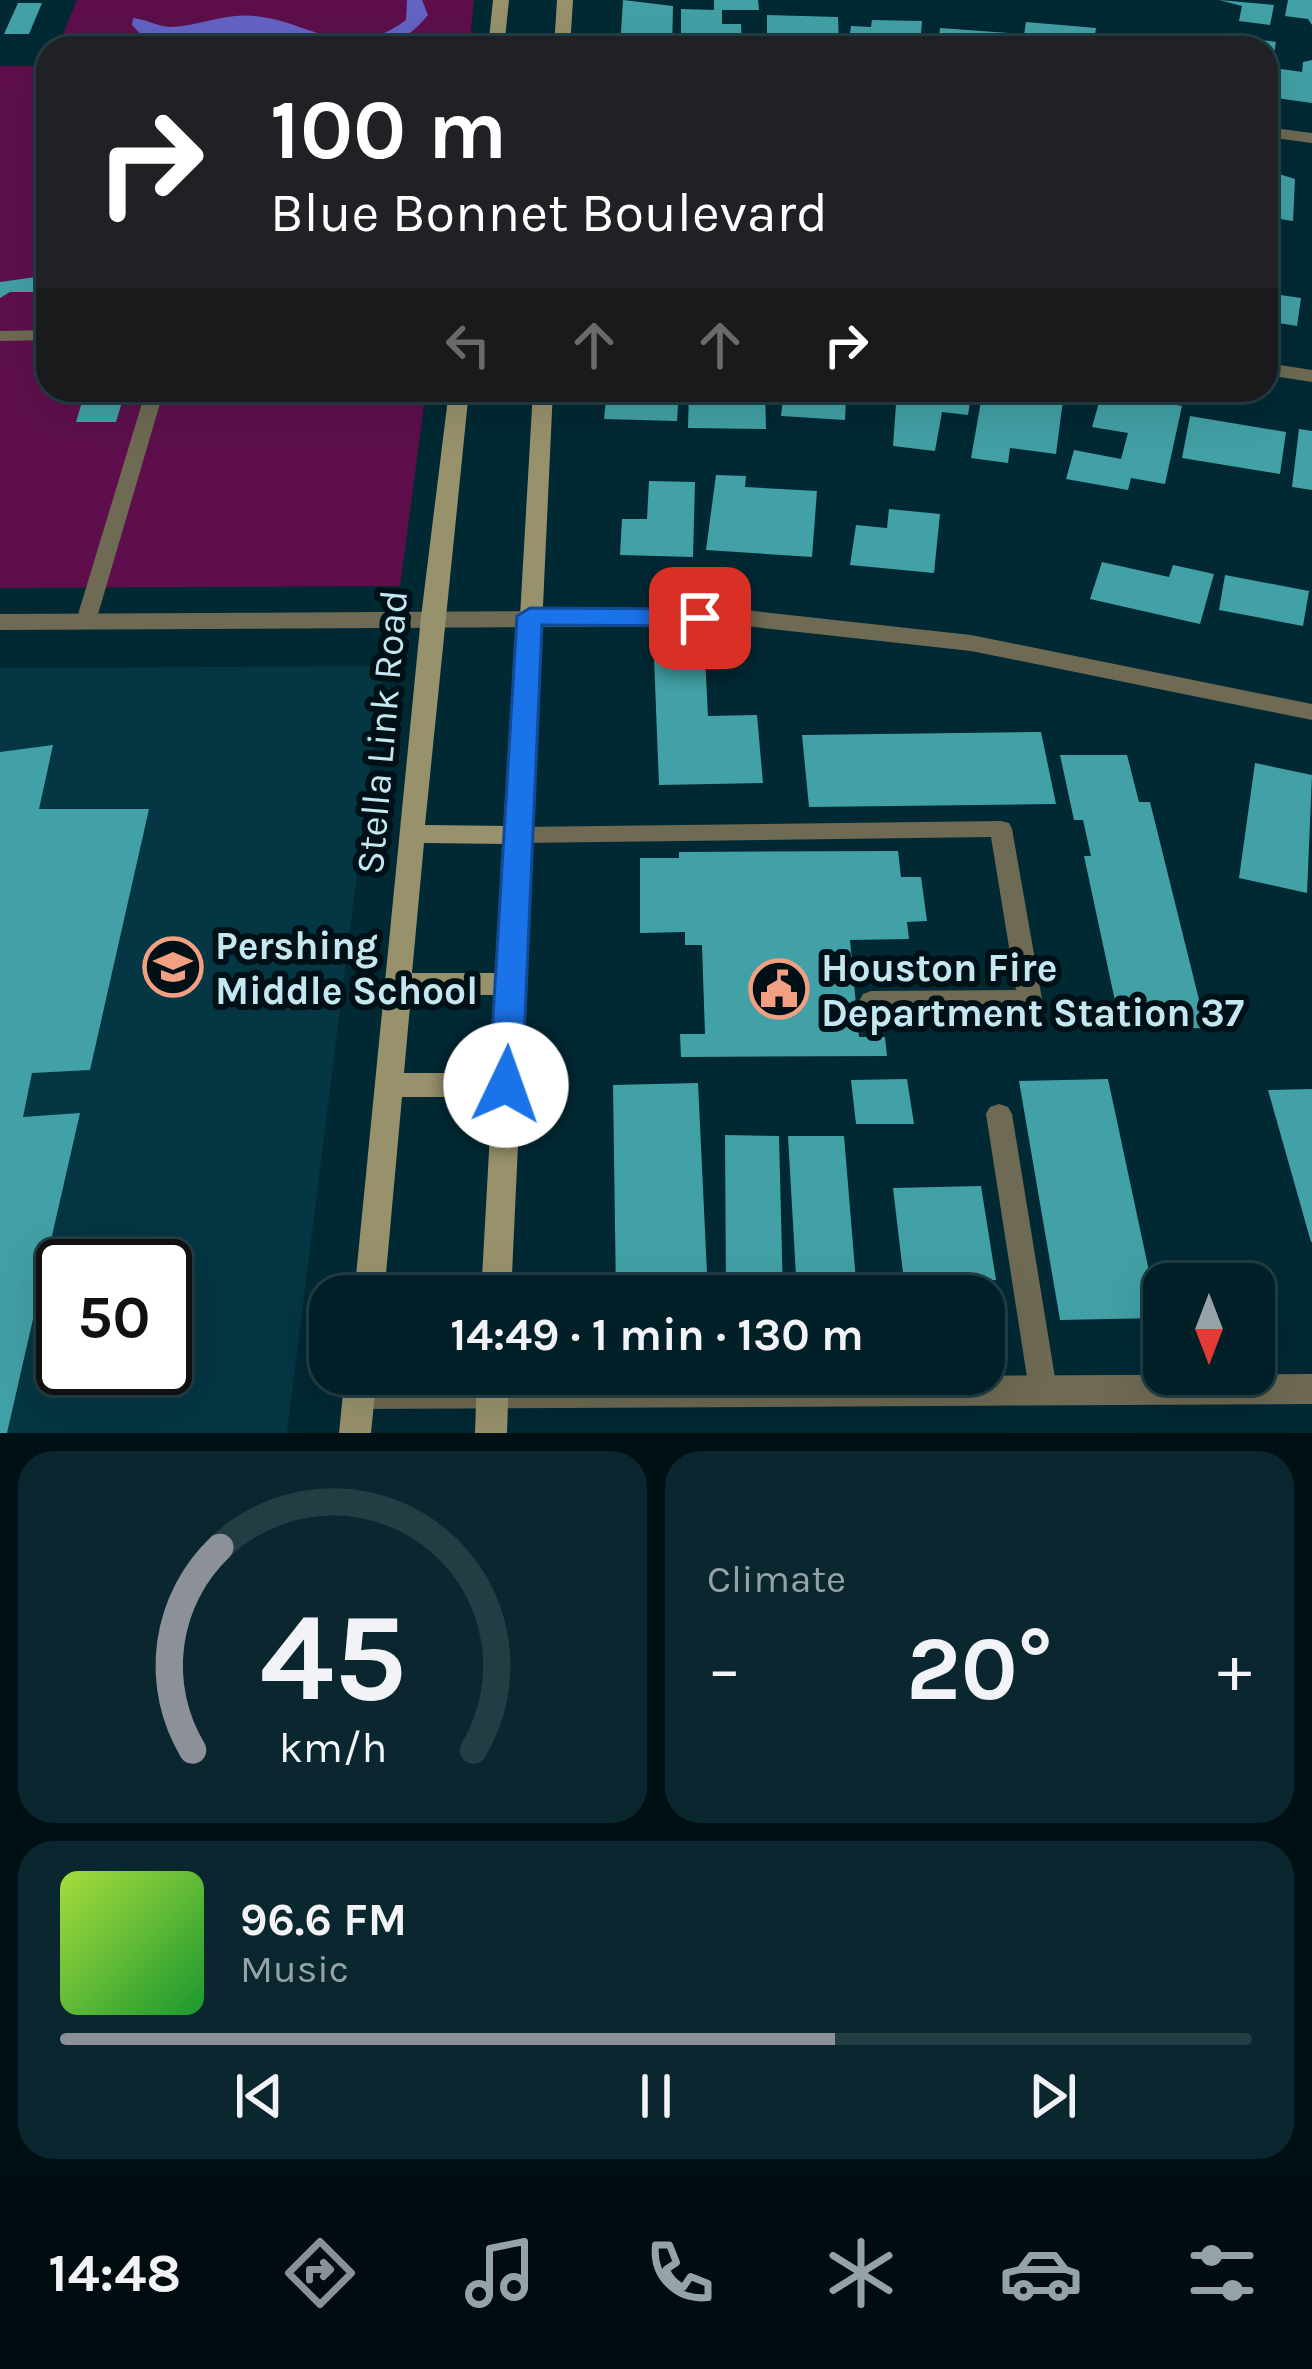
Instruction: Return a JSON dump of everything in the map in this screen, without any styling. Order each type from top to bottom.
[{"type":"main road","points":[[497,36],[501,0]]},
{"type":"main road","points":[[563,36],[565,0]]},
{"type":"main road","name":"Stella Link Road","points":[[371,1275],[416,834],[432,617],[458,402]]},
{"type":"main road","points":[[497,1275],[542,402]]},
{"type":"main road","points":[[416,834],[519,835]]},
{"type":"main road","points":[[400,984],[511,984]]},
{"type":"main road","points":[[391,1085],[506,1085]]},
{"type":"main road","points":[[355,1433],[359,1395]]},
{"type":"main road","points":[[490,1433],[492,1395]]},
{"type":"street","points":[[1278,134],[1312,138]]},
{"type":"street","points":[[1278,371],[1312,376]]},
{"type":"street","points":[[0,622],[746,618],[971,643],[1312,712]]},
{"type":"street","points":[[1005,1390],[1312,1389]]},
{"type":"lane","points":[[0,335],[36,335]]},
{"type":"lane","points":[[86,621],[151,402]]},
{"type":"lane","points":[[519,835],[1001,830],[1030,999],[871,1001]]},
{"type":"lane","points":[[999,1114],[1042,1390]]},
{"type":"shaded area","points":[[77,0],[474,0],[470,36],[62,36]]},
{"type":"shaded area","points":[[407,0],[422,0],[428,15],[404,36],[375,36],[385,33],[406,20]]},
{"type":"shaded area","points":[[232,16],[273,19],[328,36],[142,36],[132,25],[133,18],[169,27]]},
{"type":"shaded area","points":[[0,66],[36,66],[36,402],[424,402],[400,586],[0,588]]},
{"type":"shaded area","name":"Pershing Middle School","points":[[383,666],[287,1433],[0,1433],[0,668]]},
{"type":"building","points":[[623,0],[673,6],[672,36],[621,36]]},
{"type":"building","points":[[714,0],[758,0],[759,10],[722,10],[722,24],[741,24],[742,36],[681,36],[681,9],[714,10]]},
{"type":"building","points":[[1219,0],[1274,5],[1270,25],[1239,21],[1242,6]]},
{"type":"building","points":[[1288,0],[1312,0],[1312,25],[1308,19],[1285,16]]},
{"type":"building","points":[[18,3],[42,3],[29,34],[4,34]]},
{"type":"building","points":[[767,15],[838,17],[839,36],[767,36]]},
{"type":"building","points":[[872,20],[922,21],[921,36],[850,36],[851,26],[871,27]]},
{"type":"building","points":[[1026,22],[1096,28],[1095,36],[1024,36]]},
{"type":"building","points":[[940,28],[1009,33],[1009,36],[939,36]]},
{"type":"building","points":[[1312,60],[1312,103],[1278,98],[1281,69],[1302,72],[1303,62]]},
{"type":"building","points":[[1278,174],[1295,179],[1293,221],[1278,219]]},
{"type":"building","points":[[36,277],[36,292],[10,292],[0,298],[0,282]]},
{"type":"building","points":[[1278,295],[1301,298],[1297,326],[1278,323]]},
{"type":"building","points":[[82,402],[122,402],[116,422],[76,422]]},
{"type":"building","points":[[606,402],[678,402],[677,421],[604,419]]},
{"type":"building","points":[[689,402],[765,402],[766,429],[688,428]]},
{"type":"building","points":[[783,402],[846,402],[845,420],[781,416]]},
{"type":"building","points":[[896,402],[970,402],[968,415],[942,412],[935,451],[893,446]]},
{"type":"building","points":[[981,402],[1063,402],[1056,454],[1010,448],[1008,463],[971,458]]},
{"type":"building","points":[[1099,402],[1182,406],[1165,484],[1131,478],[1128,490],[1066,479],[1074,450],[1121,459],[1128,433],[1092,427]]},
{"type":"building","points":[[1190,416],[1286,432],[1280,474],[1182,458]]},
{"type":"building","points":[[1299,429],[1312,431],[1312,490],[1292,487]]},
{"type":"building","points":[[716,475],[746,476],[745,487],[817,491],[812,557],[706,550]]},
{"type":"building","points":[[649,481],[695,482],[693,557],[620,555],[622,519],[647,519]]},
{"type":"building","points":[[889,509],[940,514],[934,573],[850,565],[856,525],[887,528]]},
{"type":"building","points":[[1102,562],[1169,577],[1173,565],[1214,574],[1200,624],[1090,599]]},
{"type":"building","points":[[1225,575],[1309,591],[1303,626],[1219,610]]},
{"type":"building","points":[[705,657],[708,716],[757,715],[763,783],[659,785],[654,658]]},
{"type":"building","points":[[1041,732],[1056,804],[809,807],[802,735]]},
{"type":"building","points":[[53,745],[39,809],[149,809],[90,1070],[32,1073],[23,1117],[80,1113],[51,1239],[36,1239],[36,1306],[7,1433],[0,1433],[0,752]]},
{"type":"building","points":[[1060,755],[1127,755],[1139,802],[1150,802],[1206,1028],[1121,1029],[1084,856],[1091,856],[1083,820],[1074,820]]},
{"type":"building","points":[[1255,763],[1312,775],[1307,893],[1239,878]]},
{"type":"building","name":"Houston Fire Department Station 37","points":[[898,851],[901,877],[921,877],[927,921],[907,922],[909,939],[850,940],[859,1037],[885,1037],[887,1056],[681,1057],[680,1034],[705,1034],[702,945],[685,945],[685,932],[640,933],[640,858],[679,858],[679,852]]},
{"type":"building","points":[[907,1079],[914,1124],[856,1124],[851,1080]]},
{"type":"building","points":[[1108,1079],[1147,1263],[1143,1263],[1143,1318],[1060,1320],[1019,1081]]},
{"type":"building","points":[[698,1083],[707,1275],[616,1275],[613,1085]]},
{"type":"building","points":[[1312,1089],[1312,1242],[1311,1242],[1268,1090]]},
{"type":"building","points":[[725,1135],[779,1136],[782,1275],[726,1275]]},
{"type":"building","points":[[788,1136],[844,1136],[856,1275],[796,1275]]},
{"type":"building","points":[[981,1186],[995,1275],[903,1275],[893,1188]]},
{"type":"place","name":"Pershing Middle School","points":[[173,967]]},
{"type":"place","name":"Houston Fire Department Station 37","points":[[779,989]]},
{"type":"route","points":[[506,1085],[530,616],[700,618]]}]
